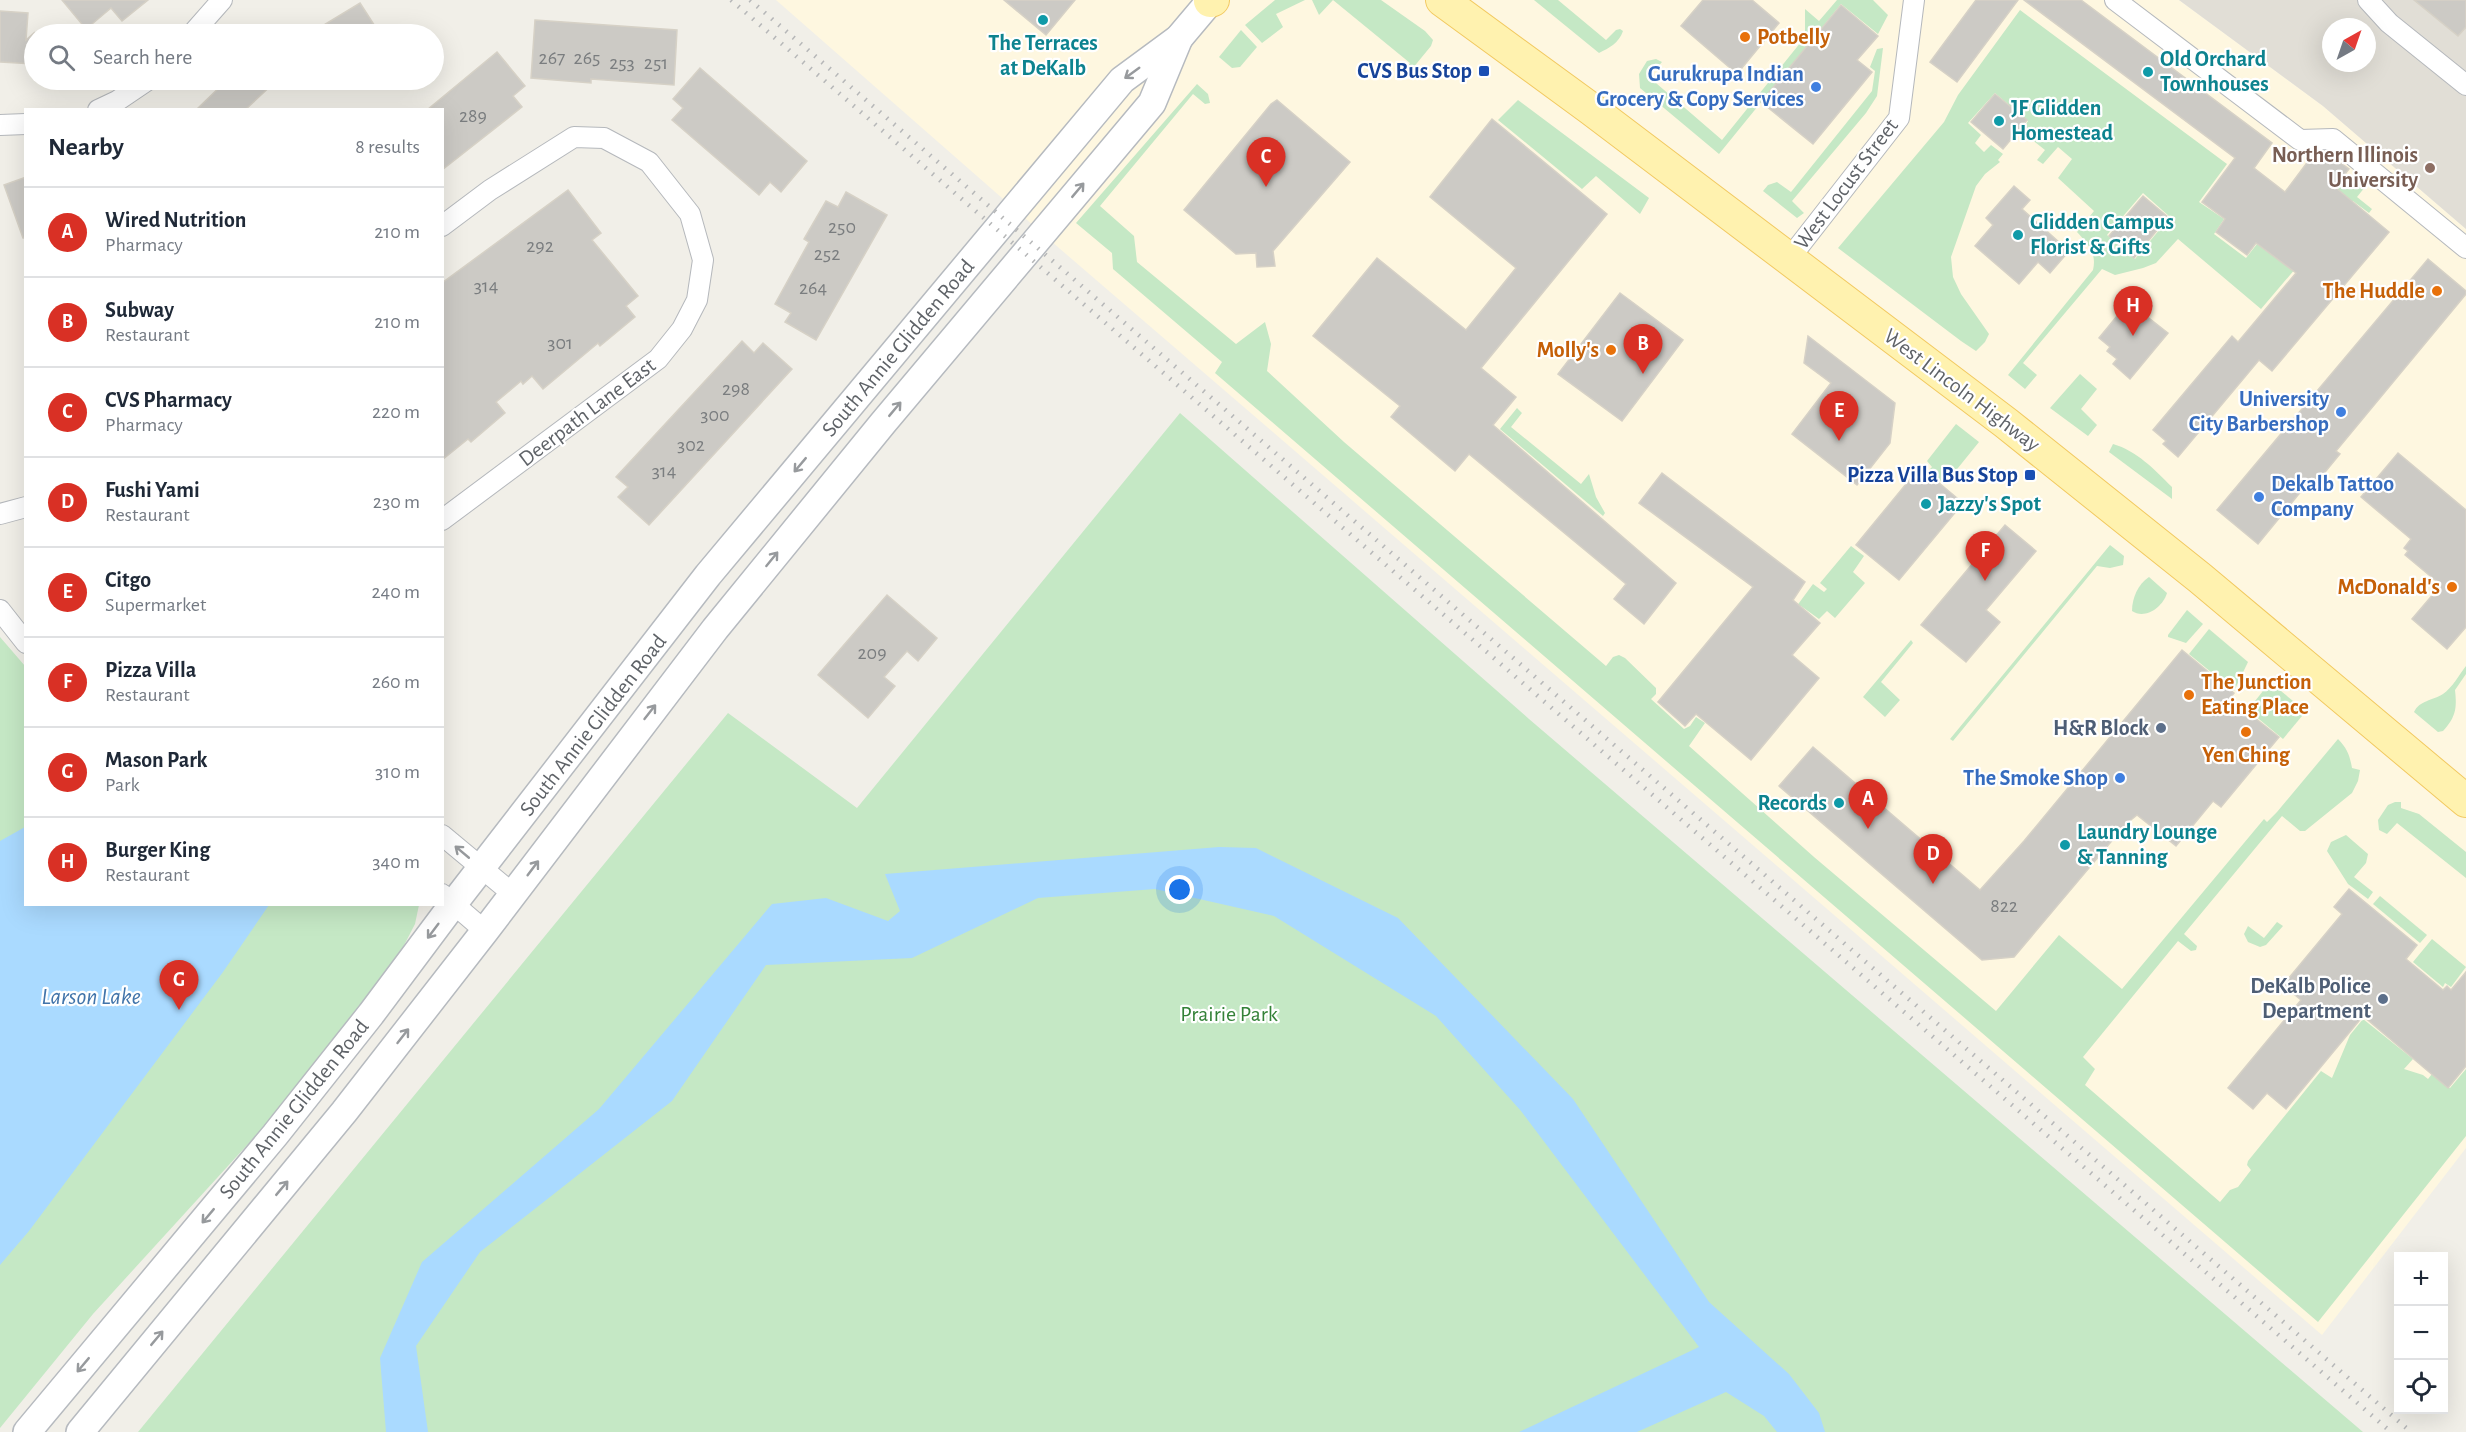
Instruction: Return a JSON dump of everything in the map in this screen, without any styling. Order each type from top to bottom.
[{"type":"main road","name":"South Annie Glidden Road","points":[[448,898],[482,869],[708,575],[1115,88],[1122,80],[1179,38],[1211,0]]},
{"type":"main road","name":"West Lincoln Highway","points":[[1442,0],[1591,109],[2006,423],[2200,578],[2466,801]]},
{"type":"main road","name":"South Annie Glidden Road","points":[[80,1432],[311,1153],[485,931],[715,629],[883,423],[1152,103],[1179,38]]},
{"type":"main road","name":"South Annie Glidden Road","points":[[27,1432],[275,1135],[371,1014],[443,906]]},
{"type":"street","points":[[201,24],[222,0]]},
{"type":"street","name":"West Locust Street","points":[[1789,260],[1899,118],[1914,0]]},
{"type":"street","points":[[2115,0],[2300,140],[2333,138],[2466,248]]},
{"type":"street","points":[[2368,0],[2388,23],[2466,85]]},
{"type":"street","points":[[103,108],[117,102],[134,90]]},
{"type":"street","points":[[0,125],[24,124]]},
{"type":"street","name":"Deerpath Lane East","points":[[444,224],[490,190],[574,137],[604,138],[649,162],[690,214],[703,260],[697,300],[682,330],[658,359],[444,519]]},
{"type":"street","points":[[0,514],[24,508]]},
{"type":"street","points":[[0,610],[24,640]]},
{"type":"street","points":[[444,837],[513,894]]},
{"type":"street","points":[[448,898],[485,931]]},
{"type":"shaded area","points":[[776,0],[2179,0],[2323,106],[2466,229],[2466,1148],[2322,1335],[1059,248]]},
{"type":"shaded area","name":"Northern Illinois University","points":[[2179,0],[2466,0],[2466,229],[2323,106]]},
{"type":"green space","points":[[1275,0],[1305,0],[1276,14],[1283,27],[1262,43],[1245,25]]},
{"type":"green space","points":[[1312,0],[1333,0],[1319,15]]},
{"type":"green space","points":[[1333,0],[1381,0],[1425,31],[1433,40],[1431,46],[1403,80],[1400,77],[1410,63]]},
{"type":"green space","points":[[1534,0],[1558,0],[1606,40],[1616,30],[1623,31],[1616,42],[1599,53]]},
{"type":"green space","points":[[1837,0],[1873,0],[1888,15],[1878,34],[1841,4],[1719,154],[1640,88],[1639,74],[1647,61],[1656,59],[1662,62],[1649,77],[1722,140],[1805,37],[1805,9],[1819,21]]},
{"type":"green space","points":[[2020,10],[2227,164],[2199,202],[2224,219],[2214,234],[2246,258],[2257,244],[2281,262],[2348,174],[2365,187],[2357,197],[2372,209],[2369,213],[2353,201],[2261,309],[2178,239],[2156,263],[2115,275],[2102,269],[2023,363],[2037,375],[2025,389],[2008,375],[2093,270],[2093,254],[2077,232],[2094,211],[2058,178],[2072,159],[2058,147],[2043,164],[2037,160],[2045,150],[2021,131],[2028,121],[1995,93],[1968,123],[1981,135],[1975,143],[1984,152],[1991,145],[2003,154],[1998,160],[2000,162],[1985,174],[1976,186],[1951,257],[1953,277],[1961,294],[1989,334],[1976,351],[1838,248],[1944,122],[1958,95]],"holes":[[[2143,193],[2170,217],[2135,259],[2107,235]]]},
{"type":"green space","points":[[1241,30],[1257,47],[1240,67],[1232,68],[1219,57]]},
{"type":"green space","points":[[1883,48],[1877,96],[1866,113],[1792,201],[1804,213],[1797,218],[1763,191],[1768,185],[1777,182],[1791,192],[1872,91],[1875,71],[1870,67],[1877,49]]},
{"type":"green space","points":[[1197,84],[1208,94],[1210,103],[1205,104],[1193,94],[1100,206],[1134,236],[1137,262],[1236,344],[1265,322],[1271,344],[1267,371],[1344,442],[1606,666],[1613,657],[1619,655],[1625,658],[1656,688],[1656,694],[1651,699],[1684,729],[1690,726],[1696,717],[1705,723],[1689,746],[1814,857],[1996,1011],[2059,935],[2122,989],[2264,819],[2267,822],[2277,812],[2338,739],[2341,742],[2348,752],[2352,768],[2360,770],[2352,793],[2305,831],[2300,831],[2282,816],[2184,934],[2197,946],[2196,950],[2191,951],[2178,941],[2083,1057],[2095,1069],[2085,1085],[2220,1202],[2230,1190],[2238,1187],[2251,1170],[2247,1165],[2248,1161],[2321,1071],[2332,1078],[2350,1035],[2363,1019],[2413,1059],[2404,1069],[2428,1079],[2432,1074],[2450,1088],[2466,1069],[2466,1136],[2318,1322],[1215,373],[1222,362],[1113,269],[1112,253],[1076,223]]},
{"type":"green space","points":[[1518,100],[1649,198],[1640,214],[1596,176],[1582,189],[1498,120]]},
{"type":"green space","points":[[2080,374],[2097,389],[2081,409],[2097,425],[2088,436],[2050,408]]},
{"type":"green space","points":[[1517,408],[1522,413],[1511,427],[1581,484],[1589,474],[1596,497],[1605,513],[1603,516],[1500,429]]},
{"type":"green space","name":"Prairie Park","points":[[1180,413],[1529,719],[2363,1432],[138,1432],[728,713],[857,808]]},
{"type":"green space","points":[[1956,424],[1979,442],[1945,484],[1928,471],[1932,467],[1927,461]]},
{"type":"green space","points":[[2113,444],[2130,451],[2159,474],[2172,487],[2172,499],[2109,452]]},
{"type":"green space","points":[[2110,545],[2124,556],[2123,565],[2110,568],[2097,566],[1953,741],[1950,739]]},
{"type":"green space","points":[[1851,546],[1864,556],[1853,572],[1865,583],[1835,618],[1827,611],[1819,619],[1801,606],[1784,627],[1785,622],[1813,584],[1824,592],[1827,589],[1820,583]]},
{"type":"green space","points":[[2149,577],[2167,593],[2165,598],[2158,607],[2148,613],[2132,611],[2134,596]]},
{"type":"green space","points":[[2187,610],[2203,624],[2186,643],[2168,637],[2168,635]]},
{"type":"green space","points":[[2209,629],[2248,662],[2234,691],[2189,654]]},
{"type":"green space","points":[[0,637],[24,665],[24,906],[419,906],[415,924],[398,957],[377,987],[278,1111],[93,1314],[0,1428]]},
{"type":"green space","points":[[1911,640],[1913,643],[1881,682],[1900,700],[1885,717],[1863,697]]},
{"type":"green space","points":[[2466,666],[2466,674],[2455,690],[2456,707],[2453,717],[2443,731],[2438,732],[2414,712],[2423,703],[2446,691]]},
{"type":"green space","points":[[2270,682],[2304,710],[2302,716],[2283,739],[2248,710]]},
{"type":"green space","points":[[2401,802],[2401,808],[2419,814],[2466,852],[2466,878],[2397,823],[2387,834],[2379,830],[2378,820],[2388,805]]},
{"type":"green space","points":[[2346,835],[2368,854],[2366,863],[2354,877],[2373,892],[2368,899],[2348,884],[2327,851],[2331,842]]},
{"type":"green space","points":[[2380,896],[2427,935],[2420,943],[2373,904]]},
{"type":"green space","points":[[2277,922],[2283,926],[2266,945],[2260,947],[2248,942],[2244,934],[2248,926],[2264,938]]},
{"type":"green space","points":[[2432,939],[2466,967],[2451,987],[2445,983],[2443,987],[2413,962]]},
{"type":"water","name":"Larson Lake","points":[[24,828],[24,906],[268,906],[223,972],[29,1231],[0,1265],[0,841]]},
{"type":"water","points":[[1219,847],[1256,848],[1398,918],[1573,1099],[1709,1302],[1789,1374],[1819,1413],[1825,1432],[1777,1432],[1764,1416],[1726,1392],[1637,1432],[1519,1432],[1699,1347],[1521,1111],[1436,1016],[1274,916],[1155,889],[1038,898],[912,958],[766,965],[672,1101],[480,1252],[416,1346],[428,1432],[386,1432],[380,1358],[422,1262],[599,1109],[772,904],[826,898],[888,921],[900,911],[885,874]]},
{"type":"building","points":[[62,0],[148,0],[122,21],[111,8],[92,24],[82,24]]},
{"type":"building","name":"The Terraces at DeKalb","points":[[1004,0],[1075,0],[1046,35]]},
{"type":"building","points":[[1703,0],[1752,0],[1779,23],[1737,74],[1681,26]]},
{"type":"building","points":[[1976,0],[2018,0],[1957,82],[1930,62]]},
{"type":"building","points":[[2024,0],[2081,0],[2272,143],[2254,168],[2285,192],[2315,152],[2324,151],[2349,169],[2335,187],[2389,232],[2272,371],[2259,360],[2178,457],[2163,444],[2166,441],[2153,430],[2232,336],[2238,342],[2296,273],[2256,243],[2247,255],[2216,232],[2225,219],[2202,202],[2235,158]]},
{"type":"building","points":[[2414,0],[2466,0],[2466,27],[2458,36]]},
{"type":"building","points":[[360,3],[374,24],[325,24]]},
{"type":"building","name":"Gurukrupa Indian Grocery & Copy Services","points":[[1841,5],[1878,36],[1857,60],[1872,72],[1813,144],[1761,102]]},
{"type":"building","points":[[0,11],[28,13],[27,24],[24,24],[24,63],[0,62]]},
{"type":"building","points":[[535,20],[677,30],[674,85],[591,79],[591,83],[531,78]]},
{"type":"building","points":[[497,52],[525,86],[513,96],[522,107],[444,168],[444,108],[429,108]]},
{"type":"building","points":[[700,68],[807,161],[781,192],[770,182],[759,195],[672,120],[683,108],[673,99]]},
{"type":"building","points":[[217,90],[266,90],[247,108],[198,108]]},
{"type":"building","name":"JF Glidden Homestead","points":[[1995,94],[2027,120],[2003,149],[1971,122]]},
{"type":"building","points":[[1277,100],[1350,162],[1273,251],[1275,266],[1257,267],[1256,253],[1236,254],[1184,210],[1271,104]]},
{"type":"building","points":[[1492,119],[1607,214],[1481,368],[1516,397],[1493,425],[1676,583],[1644,624],[1614,599],[1626,584],[1469,454],[1455,471],[1391,417],[1400,406],[1313,336],[1377,258],[1466,330],[1516,268],[1430,197]]},
{"type":"building","points":[[24,178],[24,238],[23,238],[4,185]]},
{"type":"building","name":"Glidden Campus Florist & Gifts","points":[[2014,186],[2030,200],[2022,209],[2069,251],[2050,273],[2038,262],[2019,284],[1975,246],[1993,225],[1986,218]]},
{"type":"building","points":[[568,190],[601,233],[592,240],[638,296],[626,306],[635,317],[600,346],[598,343],[543,389],[532,376],[523,384],[521,381],[496,402],[505,413],[471,442],[468,439],[444,458],[444,282]]},
{"type":"building","points":[[846,192],[887,215],[816,340],[785,322],[791,313],[775,304],[809,242],[804,239],[826,201],[838,207]]},
{"type":"building","points":[[2143,196],[2168,217],[2134,258],[2109,236]]},
{"type":"building","points":[[2428,259],[2466,291],[2466,294],[2336,451],[2340,454],[2312,488],[2307,484],[2258,544],[2217,510]]},
{"type":"building","name":"Molly's","points":[[1620,293],[1683,340],[1622,421],[1558,374]]},
{"type":"building","points":[[2136,293],[2152,306],[2145,315],[2168,333],[2130,379],[2113,364],[2117,359],[2107,351],[2110,347],[2099,338]]},
{"type":"building","points":[[1808,336],[1895,403],[1890,443],[1857,485],[1792,434],[1831,383],[1804,363]]},
{"type":"building","points":[[742,341],[754,353],[763,343],[792,369],[649,525],[618,497],[628,487],[616,477]]},
{"type":"building","points":[[2398,453],[2466,510],[2466,627],[2447,649],[2412,619],[2441,585],[2405,555],[2408,551],[2404,548],[2411,539],[2361,497]]},
{"type":"building","points":[[1920,467],[1963,503],[1899,580],[1856,545]]},
{"type":"building","points":[[1662,473],[1805,582],[1793,600],[1820,623],[1792,655],[1819,678],[1751,760],[1696,714],[1685,726],[1658,702],[1753,587],[1639,503]]},
{"type":"building","points":[[2005,525],[2036,551],[1986,610],[2000,622],[1966,662],[1921,625]]},
{"type":"building","points":[[887,595],[937,638],[918,661],[907,651],[884,677],[895,686],[868,718],[818,675]]},
{"type":"building","points":[[2182,650],[2234,693],[2230,698],[2279,737],[2221,807],[2213,801],[2176,846],[2137,815],[2126,824],[2014,957],[1982,960],[1779,786],[1813,747],[1980,890],[2024,841]]},
{"type":"building","name":"DeKalb Police Department","points":[[2349,889],[2417,945],[2406,959],[2443,990],[2447,986],[2451,990],[2466,972],[2466,1066],[2448,1088],[2363,1016],[2286,1109],[2267,1093],[2253,1109],[2228,1088],[2301,1000],[2283,985],[2342,914],[2334,907]]},
{"type":"railway","points":[[731,0],[2391,1432]]},
{"type":"railway","points":[[750,0],[2411,1432]]},
{"type":"place","name":"The Terraces at DeKalb","points":[[1043,20]]},
{"type":"place","name":"Potbelly","points":[[1745,37]]},
{"type":"place","name":"CVS Bus Stop","points":[[1484,71]]},
{"type":"place","name":"Old Orchard Townhouses","points":[[2148,72]]},
{"type":"place","name":"Gurukrupa Indian Grocery & Copy Services","points":[[1816,87]]},
{"type":"place","name":"JF Glidden Homestead","points":[[1999,121]]},
{"type":"place","name":"Northern Illinois University","points":[[2430,168]]},
{"type":"place","name":"CVS Pharmacy","points":[[1266,187]]},
{"type":"place","name":"Glidden Campus Florist & Gifts","points":[[2018,235]]},
{"type":"place","name":"The Huddle","points":[[2437,291]]},
{"type":"place","name":"Burger King","points":[[2133,336]]},
{"type":"place","name":"Molly's","points":[[1611,350]]},
{"type":"place","name":"Subway","points":[[1643,374]]},
{"type":"place","name":"University City Barbershop","points":[[2341,412]]},
{"type":"place","name":"Citgo","points":[[1839,441]]},
{"type":"place","name":"Pizza Villa Bus Stop","points":[[2030,475]]},
{"type":"place","name":"Dekalb Tattoo Company","points":[[2259,497]]},
{"type":"place","name":"Jazzy's Spot","points":[[1926,504]]},
{"type":"place","name":"Pizza Villa","points":[[1985,581]]},
{"type":"place","name":"McDonald's","points":[[2452,587]]},
{"type":"place","name":"The Junction Eating Place","points":[[2189,695]]},
{"type":"place","name":"H&R Block","points":[[2161,728]]},
{"type":"place","name":"Yen Ching","points":[[2246,732]]},
{"type":"place","name":"The Smoke Shop","points":[[2120,778]]},
{"type":"place","name":"Records","points":[[1839,803]]},
{"type":"place","name":"Wired Nutrition","points":[[1868,829]]},
{"type":"place","name":"Laundry Lounge & Tanning","points":[[2065,845]]},
{"type":"place","name":"Fushi Yami","points":[[1933,884]]},
{"type":"place","name":"DeKalb Police Department","points":[[2383,999]]},
{"type":"place","name":"Mason Park","points":[[179,1010]]}]
